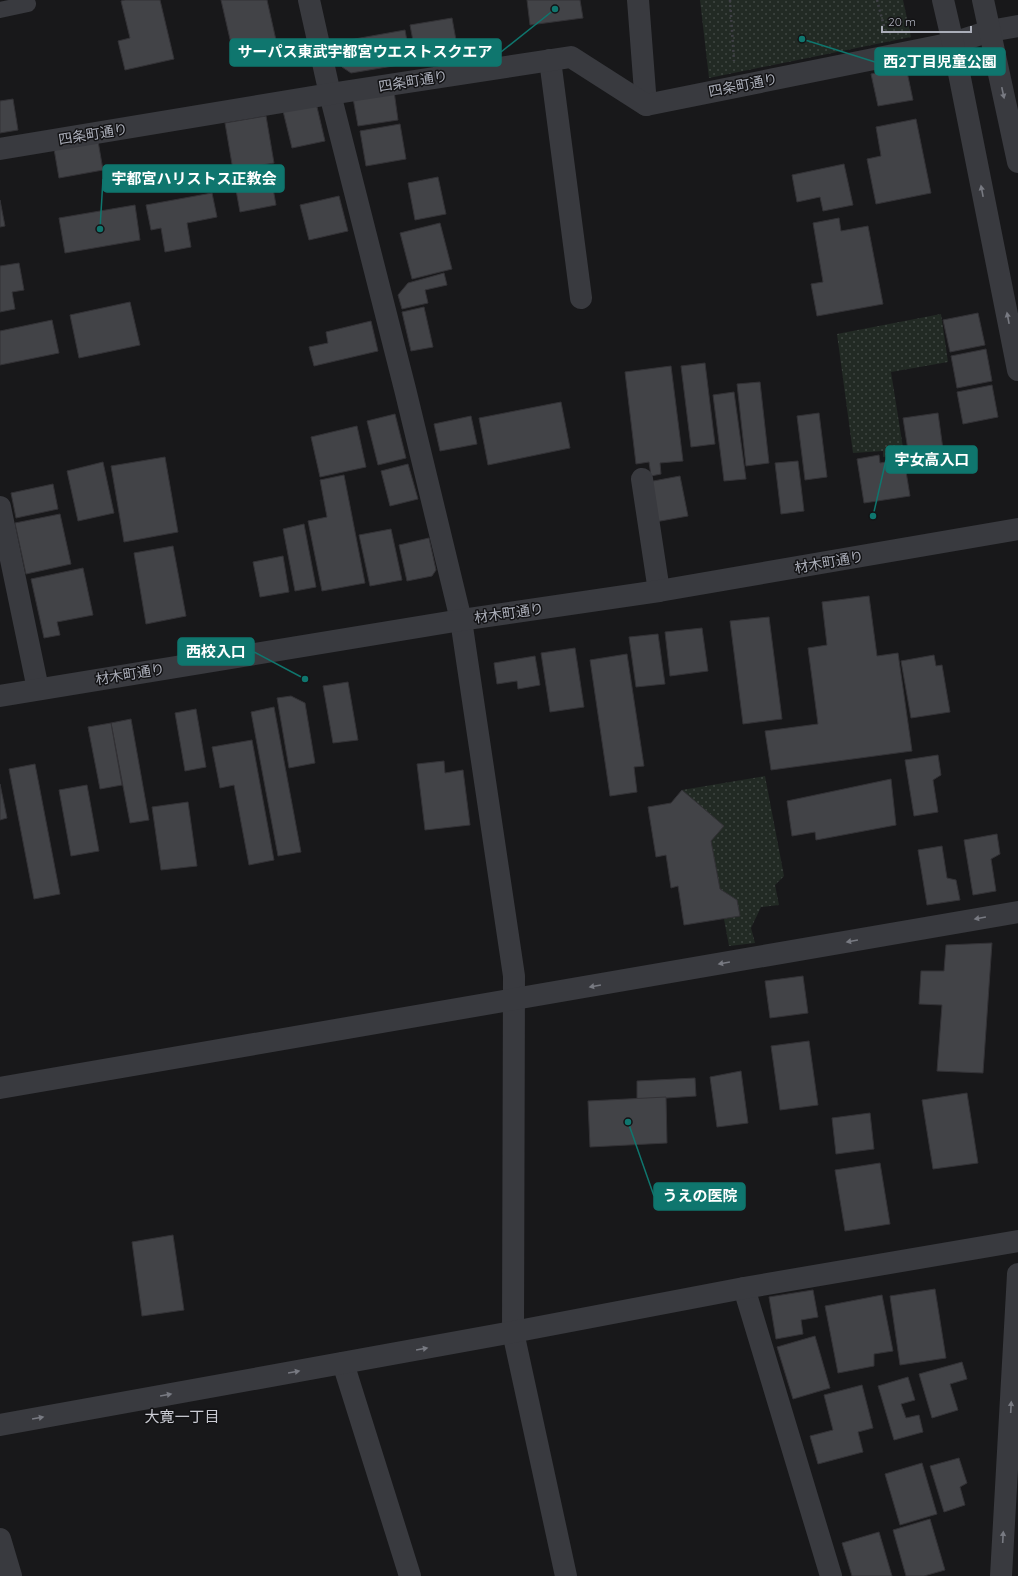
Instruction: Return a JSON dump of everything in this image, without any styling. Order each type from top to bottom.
[{"type":"street","points":[[309,0],[330,94],[405,389],[461,620],[514,976],[512,1332],[566,1576]]},
{"type":"street","points":[[638,0],[646,105]]},
{"type":"street","points":[[943,0],[953,43],[1018,370]]},
{"type":"street","points":[[983,0],[1018,162]]},
{"type":"street","name":"四条町通り","points":[[0,149],[330,94],[571,57],[646,105],[953,43],[990,31],[1018,26]]},
{"type":"street","points":[[550,60],[581,298]]},
{"type":"street","points":[[642,479],[659,591]]},
{"type":"street","points":[[0,507],[38,690]]},
{"type":"street","name":"材木町通り","points":[[0,696],[461,620],[659,591],[1018,529]]},
{"type":"street","points":[[0,1088],[1018,912]]},
{"type":"street","points":[[0,1425],[512,1332],[744,1288],[1018,1241]]},
{"type":"street","points":[[1001,1576],[1018,1274]]},
{"type":"street","points":[[744,1288],[831,1576]]},
{"type":"street","points":[[343,1363],[410,1576]]},
{"type":"street","points":[[0,1539],[11,1576]]},
{"type":"lane","points":[[0,10],[28,4]]},
{"type":"path","points":[[730,0],[737,86]]},
{"type":"shaded area","points":[[700,0],[903,0],[911,37],[709,78]]},
{"type":"shaded area","points":[[941,314],[948,362],[891,372],[904,454],[883,457],[883,451],[853,453],[837,334]]},
{"type":"shaded area","points":[[765,776],[784,876],[775,885],[779,905],[761,907],[751,928],[755,943],[729,946],[724,919],[740,916],[737,900],[720,889],[711,841],[724,826],[682,790]]},
{"type":"building","points":[[160,0],[174,59],[125,70],[118,41],[130,38],[121,1]]},
{"type":"building","points":[[221,0],[267,0],[276,40],[232,48]]},
{"type":"building","points":[[527,0],[580,0],[583,18],[530,25]]},
{"type":"building","points":[[452,18],[456,40],[444,43],[446,57],[417,62],[410,25]]},
{"type":"building","points":[[405,30],[411,63],[351,73],[342,67],[338,42]]},
{"type":"building","points":[[906,67],[913,100],[878,106],[871,74]]},
{"type":"building","points":[[394,91],[398,120],[358,126],[353,98]]},
{"type":"building","points":[[13,99],[18,130],[0,133],[0,101]]},
{"type":"building","points":[[311,104],[317,107],[325,141],[292,148],[283,111]]},
{"type":"building","points":[[266,116],[274,163],[233,170],[225,123]]},
{"type":"building","points":[[916,119],[931,193],[876,204],[867,159],[881,156],[876,127]]},
{"type":"building","points":[[400,124],[406,159],[366,166],[360,131]]},
{"type":"building","points":[[98,141],[103,170],[59,178],[54,149]]},
{"type":"building","points":[[844,164],[853,205],[823,211],[820,197],[797,202],[792,175]]},
{"type":"building","points":[[270,172],[276,205],[240,212],[234,179]]},
{"type":"building","points":[[438,177],[446,214],[415,220],[408,183]]},
{"type":"building","points":[[212,193],[217,217],[187,223],[191,247],[165,252],[161,228],[151,230],[146,205]]},
{"type":"building","points":[[339,196],[348,231],[309,240],[300,205]]},
{"type":"building","points":[[0,200],[5,226],[0,227]]},
{"type":"building","points":[[135,205],[140,240],[65,253],[59,218]]},
{"type":"building","points":[[839,218],[841,231],[868,226],[883,304],[817,316],[811,284],[823,282],[813,223]]},
{"type":"building","points":[[440,223],[452,269],[412,279],[400,233]]},
{"type":"building","points":[[19,263],[24,290],[12,292],[15,309],[0,312],[0,266]]},
{"type":"building","points":[[444,273],[447,285],[425,290],[428,303],[402,309],[398,295],[408,283]]},
{"type":"building","points":[[130,302],[140,345],[79,358],[70,315]]},
{"type":"building","points":[[424,307],[433,347],[411,351],[402,312]]},
{"type":"building","points":[[978,313],[985,345],[950,352],[943,320]]},
{"type":"building","points":[[52,320],[59,353],[0,365],[0,331]]},
{"type":"building","points":[[371,321],[378,351],[314,366],[309,347],[328,343],[326,332]]},
{"type":"building","points":[[986,349],[992,381],[957,388],[951,356]]},
{"type":"building","points":[[705,363],[715,444],[691,447],[681,366]]},
{"type":"building","points":[[671,366],[683,461],[660,463],[661,474],[651,476],[649,462],[636,464],[625,372]]},
{"type":"building","points":[[760,382],[769,463],[746,466],[737,384]]},
{"type":"building","points":[[992,385],[998,417],[963,424],[957,392]]},
{"type":"building","points":[[734,392],[746,479],[724,481],[713,395]]},
{"type":"building","points":[[561,402],[570,448],[488,465],[479,418]]},
{"type":"building","points":[[819,413],[827,477],[805,480],[797,416]]},
{"type":"building","points":[[938,413],[945,464],[911,470],[903,418]]},
{"type":"building","points":[[395,414],[406,458],[378,465],[367,421]]},
{"type":"building","points":[[471,416],[477,444],[440,451],[434,424]]},
{"type":"building","points":[[357,426],[366,467],[320,477],[311,437]]},
{"type":"building","points":[[879,455],[880,463],[904,459],[910,496],[864,503],[857,459]]},
{"type":"building","points":[[165,457],[178,532],[124,542],[111,466]]},
{"type":"building","points":[[798,461],[804,511],[781,514],[775,463]]},
{"type":"building","points":[[103,462],[114,513],[78,521],[67,471]]},
{"type":"building","points":[[408,464],[418,499],[390,506],[381,471]]},
{"type":"building","points":[[344,475],[365,583],[322,591],[308,521],[327,517],[320,480]]},
{"type":"building","points":[[680,476],[688,516],[655,522],[648,482]]},
{"type":"building","points":[[53,484],[58,509],[16,518],[11,493]]},
{"type":"building","points":[[60,514],[71,564],[26,574],[15,523]]},
{"type":"building","points":[[304,524],[316,587],[295,591],[283,529]]},
{"type":"building","points":[[391,529],[402,580],[370,586],[359,535]]},
{"type":"building","points":[[429,538],[436,570],[432,576],[407,581],[399,545]]},
{"type":"building","points":[[173,546],[186,616],[146,624],[134,553]]},
{"type":"building","points":[[283,556],[289,592],[260,597],[253,562]]},
{"type":"building","points":[[83,568],[93,615],[57,622],[60,635],[44,638],[31,579]]},
{"type":"building","points":[[869,596],[877,656],[898,653],[912,751],[771,770],[765,731],[818,724],[808,648],[827,645],[822,602]]},
{"type":"building","points":[[769,617],[782,719],[743,724],[730,621]]},
{"type":"building","points":[[702,628],[708,671],[670,676],[665,632]]},
{"type":"building","points":[[658,634],[665,684],[636,687],[629,637]]},
{"type":"building","points":[[575,648],[584,707],[550,712],[541,653]]},
{"type":"building","points":[[627,654],[644,766],[634,767],[637,792],[610,796],[590,660]]},
{"type":"building","points":[[934,655],[936,666],[942,665],[950,712],[911,718],[901,661]]},
{"type":"building","points":[[535,656],[540,685],[518,689],[517,681],[497,684],[494,663]]},
{"type":"building","points":[[348,682],[358,740],[333,743],[323,686]]},
{"type":"building","points":[[291,696],[305,703],[315,763],[289,768],[277,698]]},
{"type":"building","points":[[274,707],[301,852],[278,856],[251,712]]},
{"type":"building","points":[[196,709],[206,767],[185,771],[175,713]]},
{"type":"building","points":[[131,719],[149,820],[130,823],[111,723]]},
{"type":"building","points":[[111,723],[122,785],[100,789],[88,727]]},
{"type":"building","points":[[252,740],[274,860],[249,865],[234,785],[220,788],[212,747]]},
{"type":"building","points":[[938,755],[941,775],[933,780],[938,812],[914,816],[905,760]]},
{"type":"building","points":[[444,761],[445,773],[463,770],[470,825],[425,830],[417,764]]},
{"type":"building","points":[[35,764],[60,894],[34,899],[9,769]]},
{"type":"building","points":[[891,779],[896,825],[816,840],[815,832],[792,836],[787,801]]},
{"type":"building","points":[[0,784],[7,818],[0,820]]},
{"type":"building","points":[[87,785],[99,851],[71,856],[59,790]]},
{"type":"building","points":[[682,790],[724,826],[711,841],[720,889],[737,900],[740,916],[684,925],[678,886],[671,888],[666,855],[656,857],[648,807],[671,803]]},
{"type":"building","points":[[188,802],[197,866],[161,870],[152,807]]},
{"type":"building","points":[[997,834],[1000,854],[991,859],[996,891],[973,895],[964,840]]},
{"type":"building","points":[[942,846],[947,878],[956,880],[960,900],[927,905],[918,850]]},
{"type":"building","points":[[992,943],[983,1073],[937,1071],[942,1005],[919,1004],[921,971],[944,971],[946,945]]},
{"type":"building","points":[[803,976],[808,1013],[770,1018],[765,981]]},
{"type":"building","points":[[809,1041],[818,1105],[780,1110],[771,1046]]},
{"type":"building","points":[[741,1071],[748,1123],[717,1127],[710,1077]]},
{"type":"building","points":[[695,1078],[696,1096],[637,1100],[637,1081]]},
{"type":"building","points":[[967,1093],[978,1163],[933,1169],[922,1100]]},
{"type":"building","points":[[666,1097],[667,1143],[590,1147],[588,1101]]},
{"type":"building","points":[[870,1113],[874,1149],[836,1154],[832,1118]]},
{"type":"building","points":[[880,1163],[890,1224],[845,1231],[835,1170]]},
{"type":"building","points":[[173,1235],[184,1310],[142,1316],[132,1242]]},
{"type":"building","points":[[935,1289],[946,1358],[900,1365],[890,1296]]},
{"type":"building","points":[[813,1290],[818,1317],[801,1320],[803,1334],[776,1339],[769,1297]]},
{"type":"building","points":[[882,1295],[893,1351],[874,1354],[874,1366],[838,1373],[825,1306]]},
{"type":"building","points":[[815,1336],[830,1388],[793,1399],[777,1347]]},
{"type":"building","points":[[962,1362],[967,1379],[950,1384],[958,1410],[932,1418],[919,1374]]},
{"type":"building","points":[[908,1377],[915,1400],[901,1404],[906,1418],[919,1415],[923,1432],[894,1440],[878,1386]]},
{"type":"building","points":[[862,1385],[873,1428],[858,1432],[863,1452],[818,1464],[810,1436],[833,1430],[824,1395]]},
{"type":"building","points":[[959,1458],[967,1483],[960,1487],[965,1505],[944,1512],[930,1466]]},
{"type":"building","points":[[922,1463],[937,1514],[900,1525],[885,1474]]},
{"type":"building","points":[[930,1519],[945,1570],[924,1576],[906,1576],[893,1530]]},
{"type":"building","points":[[879,1532],[892,1576],[852,1576],[842,1543]]},
{"type":"place","name":"サーパス東武宇都宮ウエストスクエア","points":[[555,9]]},
{"type":"place","name":"西2丁目児童公園","points":[[802,39]]},
{"type":"place","name":"宇都宮ハリストス正教会","points":[[100,229]]},
{"type":"place","name":"宇女高入口","points":[[873,516]]},
{"type":"place","name":"西校入口","points":[[305,679]]},
{"type":"place","name":"うえの医院","points":[[628,1122]]},
{"type":"district","name":"大寛一丁目","points":[[182,1417]]}]
